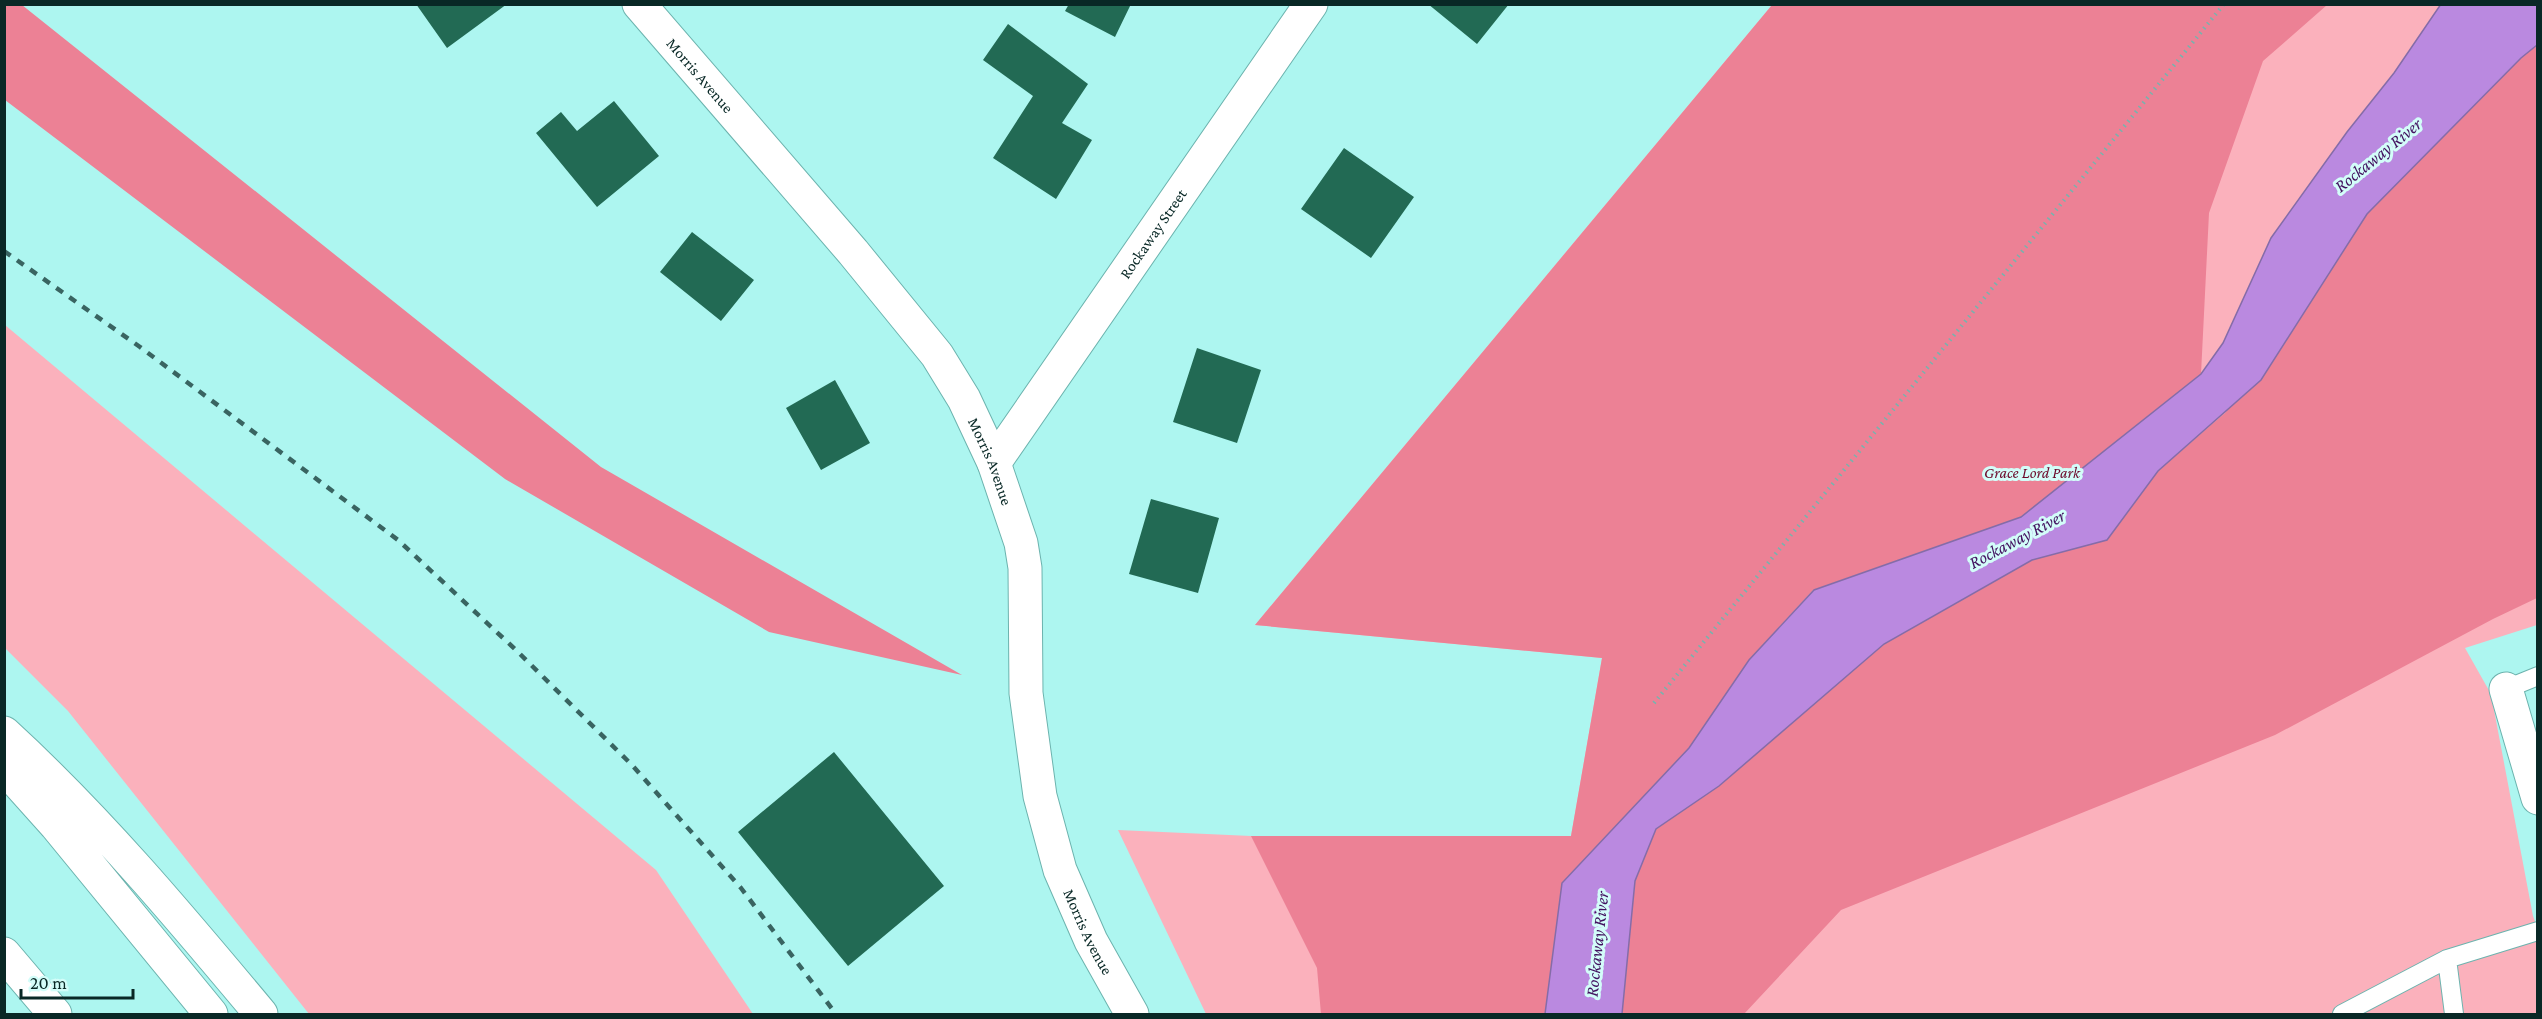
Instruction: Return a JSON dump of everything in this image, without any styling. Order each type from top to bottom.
[{"type":"main road","name":"Morris Avenue","points":[[639,4],[853,252],[938,355],[964,399],[994,463],[1021,543],[1025,568],[1026,693],[1040,796],[1060,870],[1091,941],[1132,1014]]},
{"type":"main road","name":"Rockaway Street","points":[[994,463],[1311,4]]},
{"type":"main road","points":[[2506,689],[2538,798]]},
{"type":"main road","points":[[4,733],[33,759],[157,890],[261,1014]]},
{"type":"main road","points":[[4,766],[64,834],[211,1014]]},
{"type":"main road","points":[[4,954],[55,1014]]},
{"type":"lane","points":[[2506,689],[2538,676]]},
{"type":"lane","points":[[2342,1014],[2447,959],[2538,931]]},
{"type":"lane","points":[[2447,959],[2454,1014]]},
{"type":"path","points":[[1654,704],[2224,4]]},
{"type":"green space","points":[[4,5],[22,5],[601,467],[962,675],[769,632],[505,479],[5,100]]},
{"type":"green space","name":"Grace Lord Park","points":[[1772,5],[2537,5],[2537,625],[2465,648],[2491,694],[2537,927],[2537,1014],[1206,1014],[1118,830],[1251,836],[1571,836],[1602,658],[1255,625]]},
{"type":"green space","points":[[1772,5],[2327,5],[2263,61],[2209,213],[2201,374],[2021,517],[1813,590],[1749,660],[1689,748],[1563,883],[1545,1014],[1321,1014],[1317,968],[1251,836],[1571,836],[1602,658],[1255,625]]},
{"type":"green space","points":[[2537,45],[2537,598],[2275,735],[1841,910],[1744,1014],[1622,1014],[1635,881],[1656,829],[1719,786],[1884,644],[2032,560],[2107,540],[2158,471],[2225,413],[2325,277],[2367,214],[2521,58]]},
{"type":"green space","points":[[5,325],[656,870],[753,1014],[309,1014],[68,711],[5,648]]},
{"type":"water","name":"Rockaway River","points":[[2441,4],[2537,5],[2537,45],[2521,58],[2367,214],[2261,380],[2158,471],[2107,540],[2032,560],[1884,644],[1719,786],[1656,829],[1635,881],[1622,1014],[1545,1014],[1562,883],[1689,748],[1749,660],[1814,590],[2021,517],[2201,374],[2223,343],[2271,238],[2347,132],[2394,73]]},
{"type":"building","points":[[416,4],[507,4],[447,48]]},
{"type":"building","points":[[1069,4],[1131,4],[1115,37],[1065,11]]},
{"type":"building","points":[[1428,4],[1509,4],[1477,44]]},
{"type":"building","points":[[1008,24],[1088,84],[1062,123],[1092,140],[1056,199],[993,158],[1033,96],[983,60]]},
{"type":"building","points":[[614,101],[659,156],[597,207],[536,133],[561,112],[577,131]]},
{"type":"building","points":[[1344,148],[1414,197],[1371,258],[1301,209]]},
{"type":"building","points":[[692,232],[754,280],[721,321],[660,272]]},
{"type":"building","points":[[1197,348],[1261,370],[1237,443],[1173,422]]},
{"type":"building","points":[[835,380],[870,443],[821,470],[786,408]]},
{"type":"building","points":[[1151,499],[1219,518],[1198,593],[1129,574]]},
{"type":"building","points":[[834,752],[944,886],[848,966],[738,832]]},
{"type":"railway","points":[[4,251],[140,347],[398,540],[517,651],[632,765],[741,888],[836,1014]]}]
